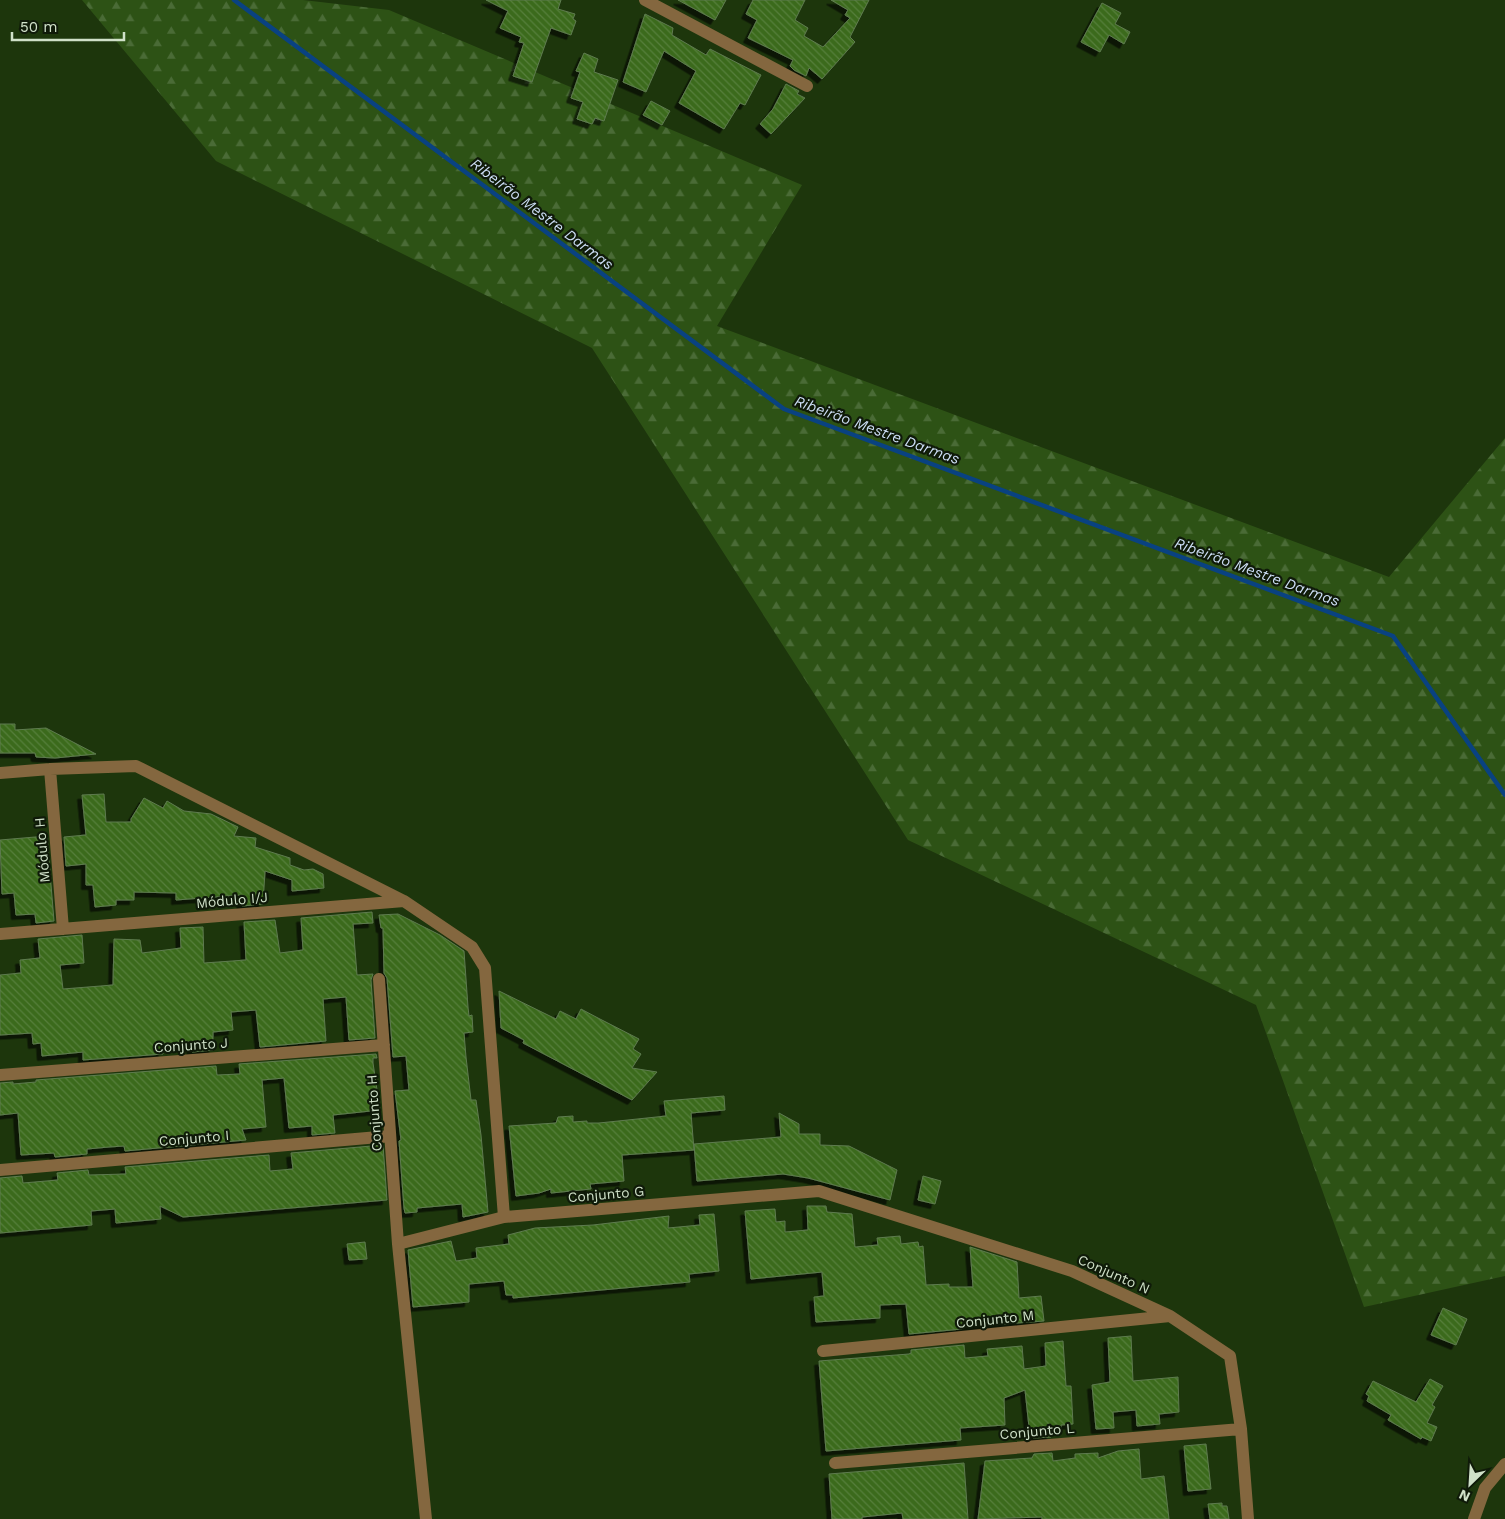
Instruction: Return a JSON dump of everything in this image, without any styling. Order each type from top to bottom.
[{"type":"street","points":[[645,0],[807,86]]},
{"type":"street","points":[[0,773],[136,766],[404,901],[472,947],[485,968],[504,1217]]},
{"type":"street","name":"Módulo H","points":[[50,769],[63,929]]},
{"type":"street","name":"Módulo I/J","points":[[0,934],[404,901]]},
{"type":"street","name":"Conjunto H","points":[[379,979],[398,1244],[426,1519]]},
{"type":"street","name":"Conjunto J","points":[[0,1075],[384,1045]]},
{"type":"street","name":"Conjunto I","points":[[0,1170],[390,1136]]},
{"type":"street","name":"Conjunto G","points":[[398,1244],[504,1217],[819,1191]]},
{"type":"street","name":"Conjunto N","points":[[819,1191],[1072,1271],[1170,1316],[1230,1356],[1241,1429],[1248,1519]]},
{"type":"street","name":"Conjunto M","points":[[823,1351],[1170,1316]]},
{"type":"street","name":"Conjunto L","points":[[835,1463],[1241,1429]]},
{"type":"street","points":[[1474,1519],[1485,1488],[1505,1464]]},
{"type":"green space","points":[[82,0],[303,0],[389,10],[802,185],[717,326],[1389,577],[1505,438],[1505,1276],[1364,1307],[1256,1005],[908,840],[592,348],[216,161]]},
{"type":"building","points":[[486,0],[561,0],[558,9],[575,14],[573,19],[576,21],[571,35],[551,28],[532,82],[513,76],[524,43],[519,42],[521,37],[500,28],[508,11]]},
{"type":"building","points":[[678,0],[726,0],[715,20]]},
{"type":"building","points":[[753,0],[805,0],[795,20],[808,28],[804,36],[823,47],[850,18],[845,15],[848,10],[831,0],[869,0],[850,37],[855,42],[822,79],[809,68],[806,76],[794,70],[790,66],[793,60],[748,38],[757,20],[746,14]]},
{"type":"building","points":[[1102,3],[1121,13],[1115,24],[1130,32],[1124,44],[1109,35],[1100,52],[1081,42]]},
{"type":"building","points":[[645,14],[673,28],[672,35],[706,55],[710,49],[761,75],[745,105],[740,103],[724,129],[679,103],[696,71],[664,51],[646,92],[623,82]]},
{"type":"building","points":[[584,53],[598,59],[594,72],[618,80],[604,121],[595,118],[592,124],[577,119],[583,102],[571,98],[580,72],[576,71]]},
{"type":"building","points":[[786,84],[799,91],[797,94],[805,98],[771,134],[760,124],[773,109]]},
{"type":"building","points":[[651,101],[670,111],[662,125],[643,115]]},
{"type":"building","points":[[0,724],[15,724],[15,730],[46,728],[96,754],[55,758],[36,757],[35,753],[0,753]]},
{"type":"building","points":[[104,794],[106,822],[131,822],[144,798],[163,808],[167,801],[184,811],[211,814],[238,827],[234,836],[256,838],[255,847],[290,858],[290,865],[304,870],[313,869],[323,874],[324,888],[292,891],[292,880],[265,871],[263,904],[242,906],[240,895],[176,900],[176,893],[134,892],[134,900],[116,900],[116,905],[95,907],[93,885],[86,885],[86,864],[66,866],[64,837],[86,835],[82,795]]},
{"type":"building","points":[[47,836],[54,921],[36,923],[35,914],[16,915],[14,893],[2,894],[0,840]]},
{"type":"building","points":[[372,912],[373,923],[353,924],[357,975],[373,974],[371,980],[375,1038],[349,1040],[346,997],[323,999],[326,1041],[260,1047],[256,1010],[231,1012],[233,1030],[213,1032],[213,1050],[192,1052],[191,1042],[162,1044],[163,1054],[83,1060],[83,1052],[42,1056],[41,1043],[33,1044],[32,1033],[0,1035],[0,975],[21,973],[20,960],[40,958],[38,939],[82,935],[84,963],[60,965],[63,989],[113,985],[114,939],[140,940],[142,953],[181,948],[180,928],[203,927],[204,963],[246,960],[244,922],[275,920],[280,953],[303,950],[301,918]]},
{"type":"building","points":[[398,914],[440,935],[464,951],[469,1016],[472,1015],[473,1032],[464,1033],[466,1057],[471,1100],[476,1100],[481,1135],[488,1212],[463,1217],[462,1204],[417,1208],[417,1212],[405,1213],[399,1141],[401,1140],[395,1091],[409,1090],[406,1056],[393,1057],[387,978],[384,973],[383,928],[381,928],[379,915]]},
{"type":"building","points":[[499,991],[556,1019],[560,1011],[576,1019],[581,1009],[639,1039],[633,1049],[641,1054],[632,1068],[657,1072],[632,1100],[523,1043],[524,1040],[501,1028]]},
{"type":"building","points":[[376,1054],[377,1058],[373,1058],[373,1063],[380,1110],[333,1115],[335,1133],[312,1135],[312,1126],[289,1128],[284,1078],[262,1080],[266,1127],[242,1129],[246,1140],[125,1151],[124,1146],[109,1147],[87,1149],[87,1154],[55,1157],[54,1153],[21,1155],[18,1113],[0,1115],[0,1083],[13,1082],[13,1084],[36,1082],[36,1080],[216,1066],[217,1075],[240,1074],[239,1064]]},
{"type":"building","points":[[724,1096],[725,1110],[691,1113],[694,1150],[622,1155],[624,1181],[590,1184],[591,1189],[551,1193],[551,1189],[539,1193],[516,1196],[509,1126],[556,1123],[558,1117],[573,1116],[573,1122],[587,1121],[587,1123],[599,1123],[666,1116],[664,1101]]},
{"type":"building","points":[[779,1113],[799,1124],[799,1134],[820,1134],[820,1145],[849,1146],[897,1170],[890,1200],[808,1178],[783,1174],[697,1181],[694,1144],[781,1137]]},
{"type":"building","points":[[383,1145],[387,1200],[183,1217],[160,1206],[161,1219],[116,1223],[115,1209],[91,1211],[92,1225],[0,1233],[0,1178],[22,1176],[23,1183],[58,1180],[57,1173],[88,1170],[89,1175],[126,1174],[125,1167],[269,1155],[270,1171],[293,1169],[291,1153]]},
{"type":"building","points":[[923,1176],[941,1181],[935,1204],[918,1200]]},
{"type":"building","points":[[807,1206],[826,1206],[827,1212],[852,1214],[855,1247],[878,1245],[877,1238],[900,1236],[901,1244],[918,1242],[919,1247],[923,1246],[926,1285],[949,1284],[949,1287],[973,1287],[970,1247],[1017,1262],[1019,1298],[1041,1296],[1044,1321],[962,1327],[962,1329],[909,1334],[906,1304],[880,1305],[880,1318],[816,1322],[814,1297],[824,1296],[822,1272],[751,1279],[745,1211],[775,1209],[776,1222],[785,1221],[785,1232],[808,1230]]},
{"type":"building","points":[[714,1214],[719,1271],[689,1274],[690,1282],[513,1298],[513,1295],[506,1295],[504,1281],[469,1284],[469,1302],[413,1307],[408,1250],[451,1241],[456,1261],[477,1258],[476,1248],[509,1244],[508,1235],[535,1228],[593,1225],[669,1216],[668,1228],[700,1225],[699,1215]]},
{"type":"building","points":[[365,1242],[367,1259],[349,1260],[347,1244]]},
{"type":"building","points":[[1443,1308],[1467,1319],[1456,1345],[1431,1335]]},
{"type":"building","points":[[1131,1336],[1133,1381],[1178,1377],[1179,1412],[1159,1414],[1160,1424],[1137,1426],[1136,1410],[1113,1412],[1114,1428],[1096,1429],[1092,1385],[1110,1382],[1108,1338]]},
{"type":"building","points":[[1063,1341],[1066,1386],[1071,1386],[1073,1424],[1061,1425],[1061,1428],[1051,1429],[1051,1437],[1033,1438],[1032,1435],[1030,1436],[1025,1390],[1004,1398],[1005,1425],[960,1428],[961,1440],[826,1451],[819,1361],[909,1354],[911,1350],[964,1345],[965,1358],[988,1356],[987,1349],[1022,1346],[1024,1369],[1046,1366],[1045,1343]]},
{"type":"building","points":[[1430,1379],[1443,1386],[1432,1405],[1435,1407],[1427,1423],[1437,1427],[1431,1441],[1422,1437],[1421,1439],[1388,1420],[1391,1415],[1367,1401],[1369,1396],[1366,1394],[1373,1381],[1416,1402]]},
{"type":"building","points":[[1206,1444],[1211,1489],[1188,1491],[1184,1446]]},
{"type":"building","points":[[1139,1449],[1141,1479],[1164,1476],[1169,1519],[1042,1519],[1042,1517],[978,1519],[985,1461],[1032,1458],[1034,1454],[1052,1453],[1053,1461],[1075,1458],[1075,1454],[1098,1453],[1098,1458],[1118,1451]]},
{"type":"building","points":[[964,1463],[968,1519],[903,1519],[902,1513],[862,1517],[862,1519],[832,1519],[829,1474]]},
{"type":"building","points":[[1222,1503],[1222,1506],[1227,1506],[1229,1519],[1210,1519],[1208,1504]]},
{"type":"waterway","name":"Ribeirão Mestre Darmas","points":[[234,0],[784,409],[1393,636],[1505,795]]}]
